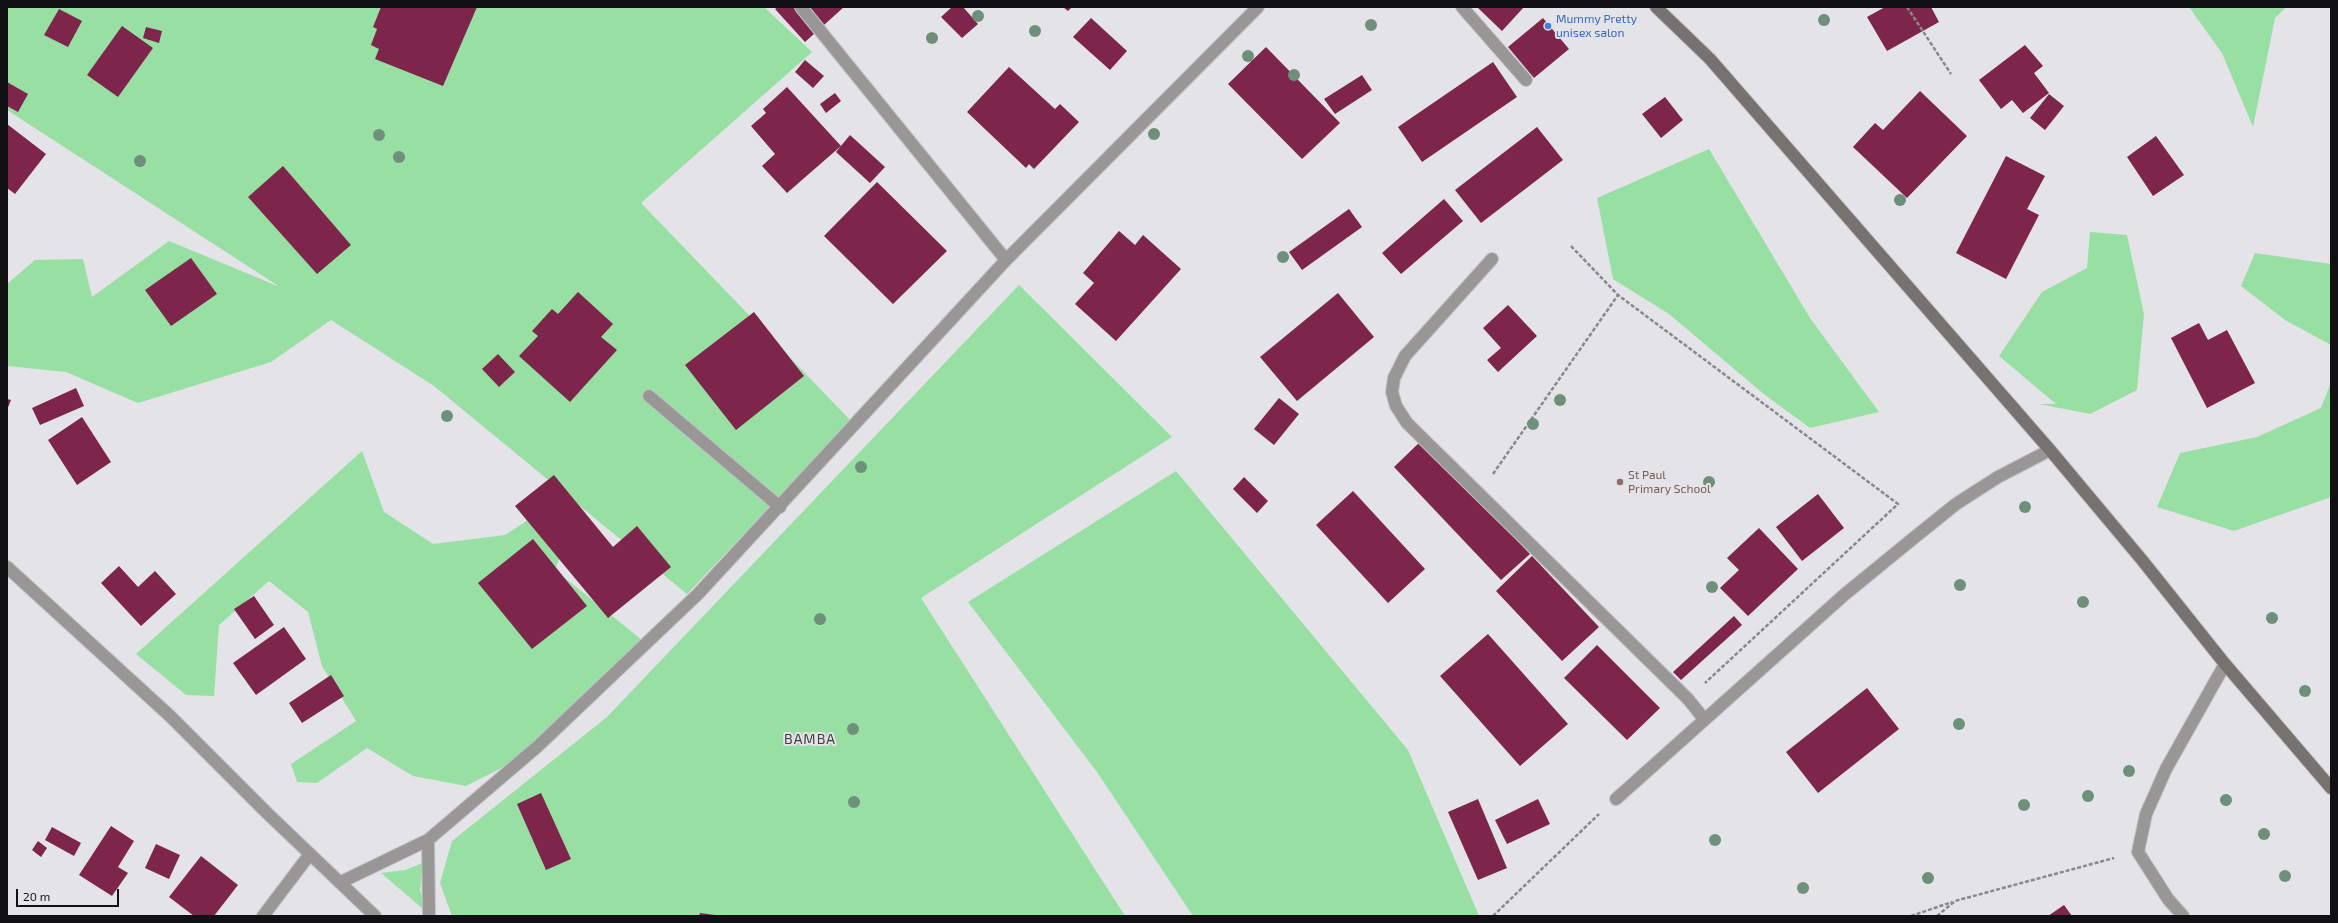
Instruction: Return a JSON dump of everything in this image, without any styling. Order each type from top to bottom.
[{"type":"street","points":[[801,7],[1006,260]]},
{"type":"street","points":[[341,882],[428,840],[537,747],[621,669],[698,594],[780,507],[1006,260],[1258,7]]},
{"type":"street","points":[[1462,7],[1526,80]]},
{"type":"street","points":[[1656,7],[1710,59],[2050,450],[2142,560],[2225,664],[2331,788]]},
{"type":"street","points":[[1492,259],[1405,356],[1394,378],[1392,392],[1396,406],[1407,423],[1688,699],[1704,719]]},
{"type":"street","points":[[649,396],[780,507]]},
{"type":"street","points":[[1616,799],[1844,595],[1956,504],[1998,477],[2050,450]]},
{"type":"street","points":[[7,566],[170,716],[375,916]]},
{"type":"street","points":[[2183,916],[2168,898],[2138,852],[2146,814],[2166,769],[2225,664]]},
{"type":"street","points":[[428,840],[429,916]]},
{"type":"street","points":[[263,916],[310,854]]},
{"type":"path","points":[[1907,7],[1950,74]]},
{"type":"path","points":[[1571,246],[1618,296],[1898,504],[1688,699]]},
{"type":"path","points":[[1479,494],[1618,296]]},
{"type":"path","points":[[1493,916],[1616,799]]},
{"type":"path","points":[[1912,916],[1955,901],[2138,852]]},
{"type":"path","points":[[1937,916],[1955,901]]},
{"type":"green space","points":[[7,7],[764,7],[812,52],[641,203],[851,421],[687,594],[434,386],[331,320],[271,362],[138,403],[66,372],[7,366],[7,284],[35,260],[83,259],[92,297],[169,241],[280,287],[7,110]]},
{"type":"green space","points":[[2189,7],[2286,7],[2275,18],[2253,127],[2222,53]]},
{"type":"green space","points":[[1709,149],[1810,318],[1879,412],[1810,428],[1765,395],[1669,314],[1613,279],[1597,198]]},
{"type":"green space","points":[[2090,232],[2127,235],[2144,314],[2137,390],[2090,414],[2039,404],[2056,404],[1999,356],[2042,292],[2087,268]]},
{"type":"green space","points":[[2255,253],[2331,264],[2331,345],[2285,320],[2241,286]]},
{"type":"green space","points":[[1019,285],[1172,437],[921,598],[1125,916],[452,916],[440,883],[452,841],[607,717]]},
{"type":"green space","points":[[2331,382],[2331,497],[2234,531],[2157,507],[2180,453],[2257,437],[2321,408]]},
{"type":"green space","points":[[362,451],[384,512],[433,544],[505,535],[550,506],[575,515],[555,570],[642,640],[521,758],[466,786],[413,776],[367,748],[317,783],[297,782],[291,764],[356,721],[322,666],[308,612],[269,581],[219,625],[214,696],[186,695],[136,654]]},
{"type":"green space","points":[[1176,471],[1408,750],[1479,916],[1193,916],[1097,772],[968,602]]},
{"type":"green space","points":[[423,863],[420,891],[429,914],[381,873],[405,870]]},
{"type":"building","points":[[381,7],[477,7],[443,86],[375,59],[379,49],[371,45],[377,29],[373,27]]},
{"type":"building","points":[[778,7],[844,7],[805,42],[775,9]]},
{"type":"building","points":[[952,7],[963,7],[978,24],[962,38],[941,17]]},
{"type":"building","points":[[1063,7],[1072,7],[1068,11]]},
{"type":"building","points":[[1477,7],[1524,7],[1502,31]]},
{"type":"building","points":[[1885,7],[1931,7],[1939,22],[1887,51],[1867,17]]},
{"type":"building","points":[[59,9],[82,21],[68,47],[44,35]]},
{"type":"building","points":[[1091,18],[1127,51],[1110,70],[1073,37]]},
{"type":"building","points":[[1543,18],[1569,49],[1534,78],[1508,47]]},
{"type":"building","points":[[122,26],[153,48],[118,97],[87,75]]},
{"type":"building","points":[[146,27],[162,31],[159,43],[143,38]]},
{"type":"building","points":[[2025,45],[2043,66],[2034,73],[2049,93],[2023,113],[2012,100],[2001,109],[1979,80]]},
{"type":"building","points":[[1266,47],[1340,123],[1302,159],[1228,84]]},
{"type":"building","points":[[805,60],[824,76],[813,88],[795,72]]},
{"type":"building","points":[[1493,62],[1517,97],[1422,162],[1398,127]]},
{"type":"building","points":[[1009,67],[1055,109],[1060,104],[1079,122],[1034,169],[1029,164],[1026,168],[967,112]]},
{"type":"building","points":[[1362,75],[1372,90],[1335,114],[1324,99]]},
{"type":"building","points":[[7,82],[28,94],[18,112],[7,106]]},
{"type":"building","points":[[787,87],[841,146],[787,193],[762,166],[775,154],[751,126],[766,113],[763,109]]},
{"type":"building","points":[[1920,91],[1967,136],[1907,198],[1853,147],[1875,123],[1883,130]]},
{"type":"building","points":[[835,93],[841,101],[826,113],[820,104]]},
{"type":"building","points":[[2049,94],[2064,106],[2045,130],[2030,118]]},
{"type":"building","points":[[1665,97],[1683,120],[1661,138],[1642,114]]},
{"type":"building","points":[[7,124],[46,154],[15,194],[7,188]]},
{"type":"building","points":[[1537,127],[1563,160],[1481,223],[1455,190]]},
{"type":"building","points":[[850,135],[885,167],[870,183],[836,152]]},
{"type":"building","points":[[2156,136],[2184,175],[2153,196],[2127,157]]},
{"type":"building","points":[[2006,156],[2045,176],[2027,209],[2039,215],[2006,279],[1956,253]]},
{"type":"building","points":[[283,166],[351,245],[317,274],[248,197]]},
{"type":"building","points":[[877,182],[947,251],[893,304],[824,236]]},
{"type":"building","points":[[1444,199],[1463,221],[1401,274],[1382,253]]},
{"type":"building","points":[[1349,209],[1362,227],[1302,270],[1289,252]]},
{"type":"building","points":[[1119,231],[1135,245],[1143,235],[1181,269],[1116,341],[1075,304],[1094,283],[1083,273]]},
{"type":"building","points":[[191,258],[217,294],[171,326],[145,290]]},
{"type":"building","points":[[578,292],[613,324],[601,337],[617,350],[570,402],[519,356],[538,336],[532,331],[552,309],[558,314]]},
{"type":"building","points":[[1338,293],[1374,337],[1297,401],[1260,357]]},
{"type":"building","points":[[1508,305],[1537,336],[1498,372],[1487,360],[1501,348],[1483,328]]},
{"type":"building","points":[[754,312],[804,376],[736,430],[685,365]]},
{"type":"building","points":[[2199,323],[2208,340],[2227,330],[2255,383],[2207,408],[2171,338]]},
{"type":"building","points":[[498,354],[515,372],[499,387],[482,369]]},
{"type":"building","points":[[76,388],[84,406],[40,425],[32,408]]},
{"type":"building","points":[[1279,398],[1299,414],[1274,445],[1254,429]]},
{"type":"building","points":[[7,399],[11,400],[7,410]]},
{"type":"building","points":[[82,417],[111,462],[77,485],[48,440]]},
{"type":"building","points":[[1422,440],[1530,554],[1501,580],[1394,467]]},
{"type":"building","points":[[554,475],[613,547],[637,526],[671,567],[608,618],[515,506]]},
{"type":"building","points":[[1244,477],[1268,501],[1257,513],[1233,489]]},
{"type":"building","points":[[1353,491],[1425,569],[1388,603],[1316,525]]},
{"type":"building","points":[[1818,494],[1844,528],[1802,561],[1776,527]]},
{"type":"building","points":[[1759,528],[1798,569],[1748,616],[1720,588],[1739,570],[1727,558]]},
{"type":"building","points":[[533,539],[587,606],[532,649],[478,583]]},
{"type":"building","points":[[1532,556],[1599,627],[1562,661],[1496,591]]},
{"type":"building","points":[[119,566],[138,587],[155,571],[176,594],[141,626],[101,583]]},
{"type":"building","points":[[254,596],[274,625],[255,639],[234,609]]},
{"type":"building","points":[[1734,616],[1742,625],[1681,680],[1673,672]]},
{"type":"building","points":[[284,627],[306,659],[256,695],[233,663]]},
{"type":"building","points":[[1488,634],[1568,724],[1520,766],[1440,676]]},
{"type":"building","points":[[1597,645],[1660,708],[1627,740],[1564,678]]},
{"type":"building","points":[[331,675],[344,696],[302,723],[289,703]]},
{"type":"building","points":[[1867,688],[1899,729],[1818,793],[1786,752]]},
{"type":"building","points":[[541,793],[571,859],[546,870],[517,804]]},
{"type":"building","points":[[1478,799],[1507,868],[1478,880],[1448,812]]},
{"type":"building","points":[[1538,799],[1550,824],[1507,844],[1495,820]]},
{"type":"building","points":[[111,826],[134,841],[118,867],[128,873],[112,896],[79,875]]},
{"type":"building","points":[[52,827],[81,843],[74,856],[45,840]]},
{"type":"building","points":[[38,841],[47,848],[41,857],[32,850]]},
{"type":"building","points":[[156,844],[180,855],[169,879],[145,868]]},
{"type":"building","points":[[201,856],[238,885],[214,916],[194,916],[169,897]]},
{"type":"building","points":[[2064,905],[2072,916],[2048,916]]},
{"type":"building","points":[[700,913],[715,915],[715,916],[699,916]]},
{"type":"place","name":"Mummy Pretty unisex salon","points":[[1548,26]]},
{"type":"place","name":"St Paul Primary School","points":[[1620,482]]},
{"type":"district","name":"BAMBA","points":[[810,739]]}]
